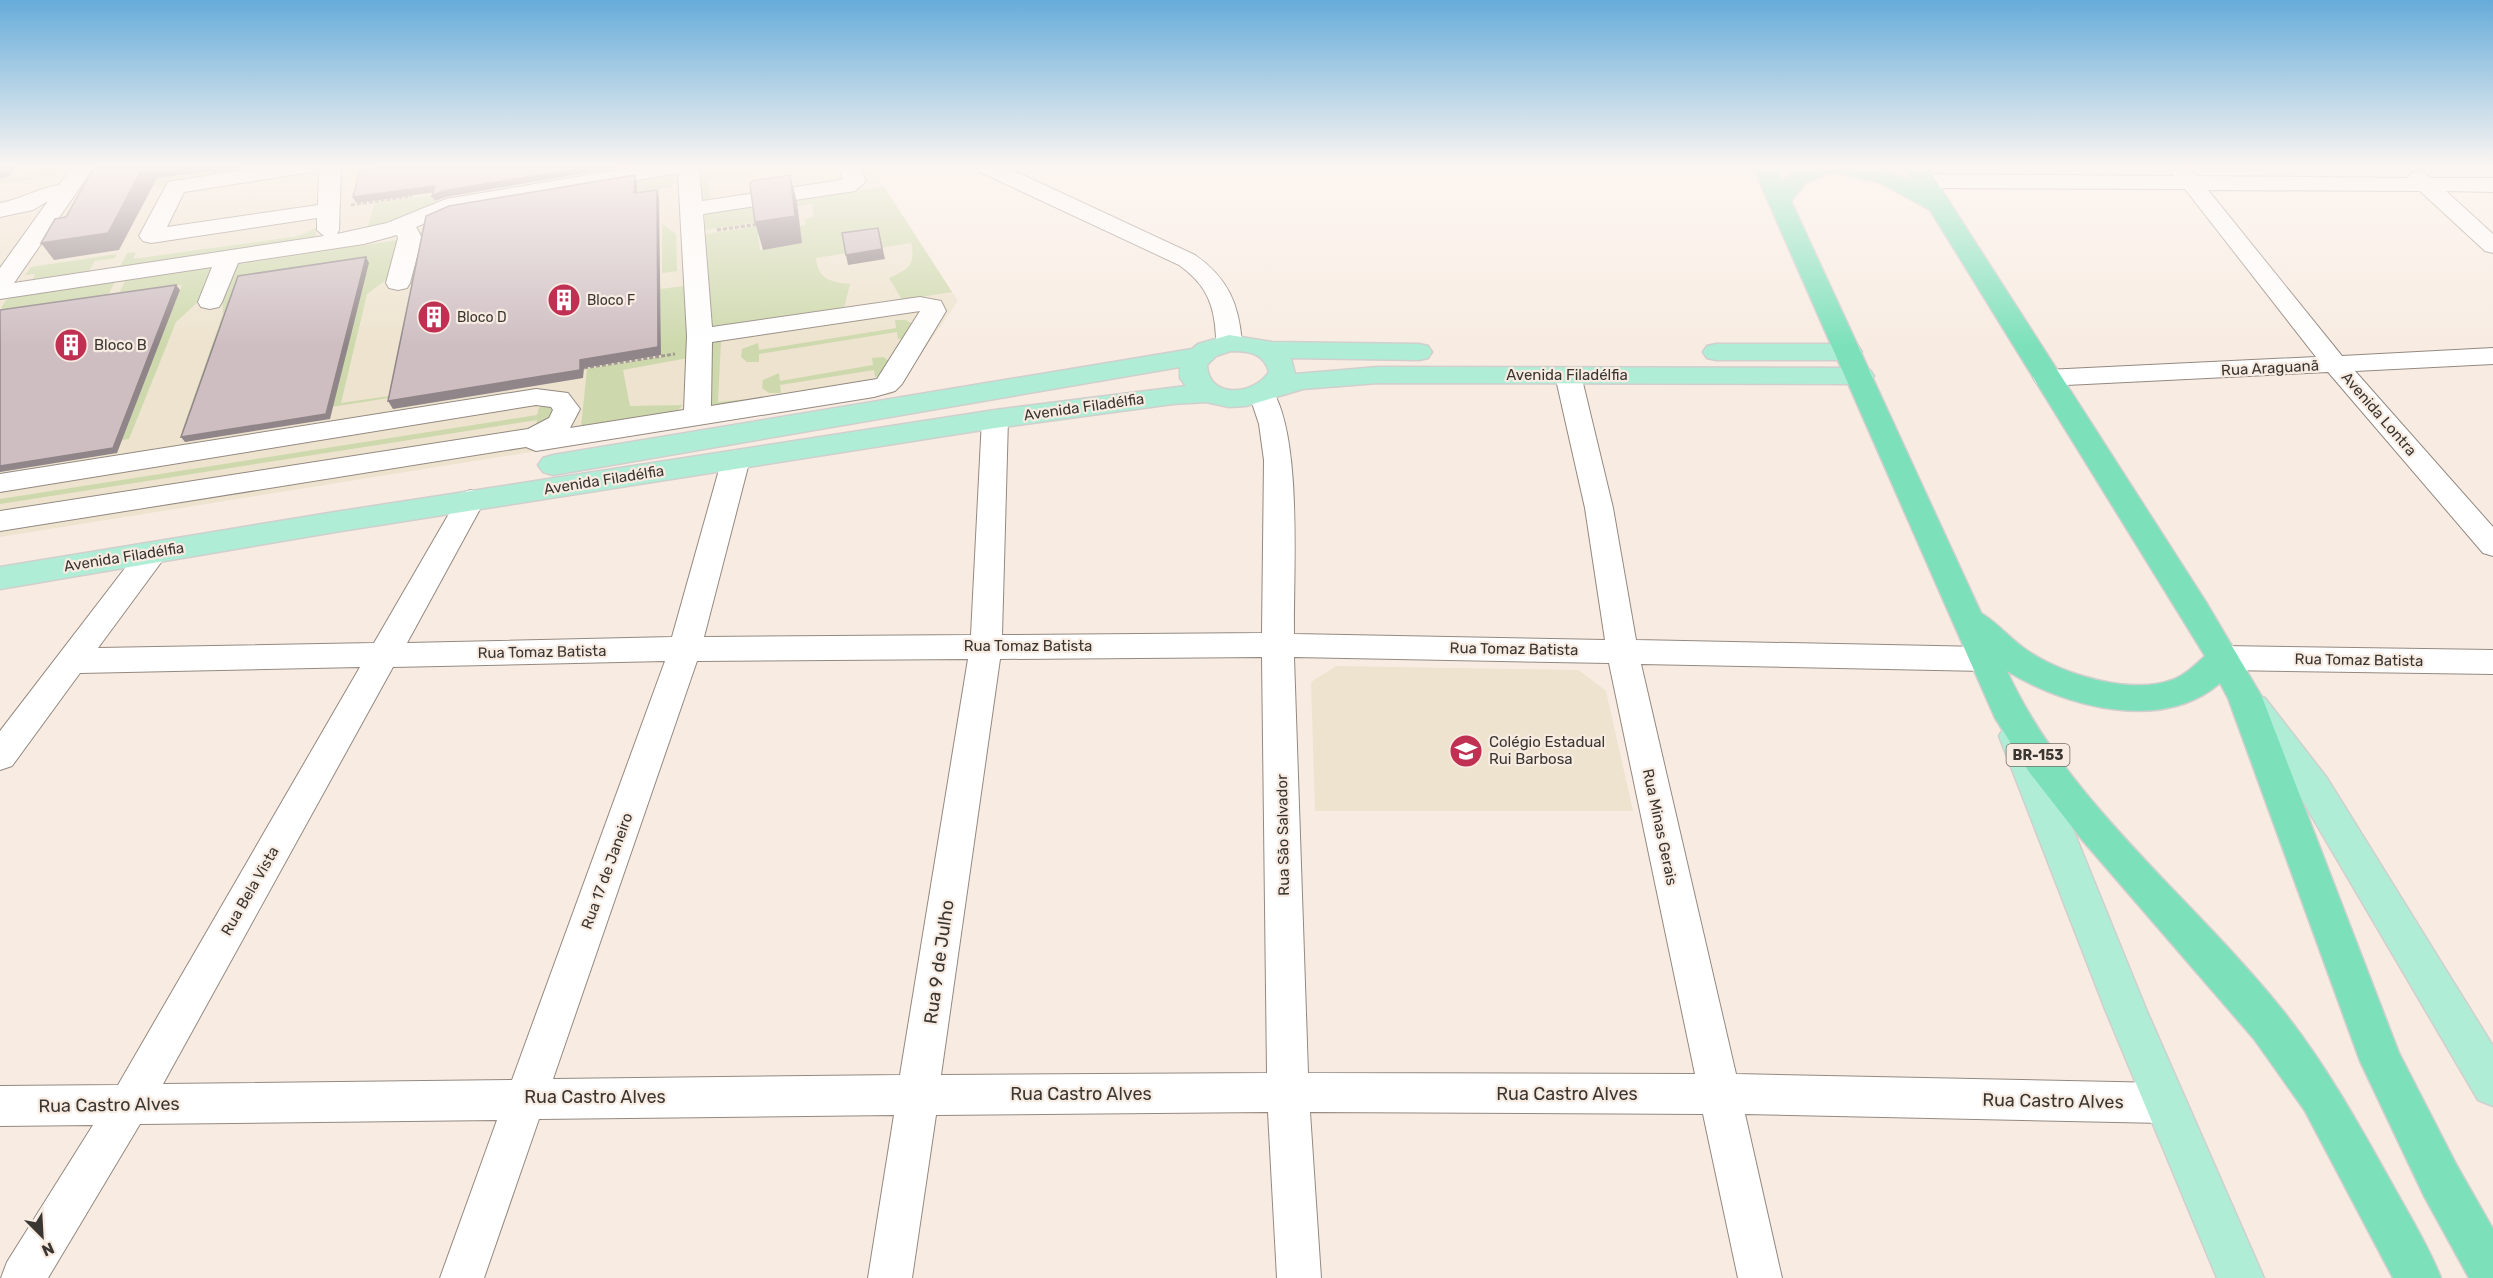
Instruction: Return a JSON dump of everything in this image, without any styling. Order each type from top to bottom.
[{"type":"highway","name":"BR-153","points":[[1790,227],[1855,364],[2007,709],[2042,762],[2096,830],[2276,1034],[2320,1096],[2418,1278]]},
{"type":"highway","points":[[1961,227],[2046,378],[2224,658],[2245,697],[2381,1061],[2440,1180],[2493,1275]]},
{"type":"highway","points":[[1966,617],[2018,661],[2041,675],[2067,686],[2093,691],[2145,698],[2179,692],[2203,679],[2224,658]]},
{"type":"main road","points":[[1229,343],[1256,345],[1268,350],[1282,364],[1283,372],[1268,391],[1235,399],[1209,393],[1193,379],[1193,363],[1207,350],[1229,343]]},
{"type":"main road","name":"Avenida Filadélfia","points":[[1268,350],[1855,364]]},
{"type":"main road","name":"Avenida Filadélfia","points":[[0,556],[1199,356]]},
{"type":"main road","name":"Avenida Filadélfia","points":[[1268,391],[1320,379],[1378,375],[1568,375],[1855,364]]},
{"type":"main road","name":"Avenida Filadélfia","points":[[0,578],[994,419],[1173,395],[1209,393]]},
{"type":"main road","points":[[2245,697],[2314,788],[2493,1085]]},
{"type":"main road","points":[[2007,709],[2086,918],[2163,1103],[2241,1278]]},
{"type":"street","points":[[0,285],[41,227]]},
{"type":"street","points":[[156,227],[151,236],[213,227]]},
{"type":"street","points":[[328,243],[332,227]]},
{"type":"street","points":[[0,292],[328,243],[381,233],[397,227]]},
{"type":"street","points":[[398,284],[410,238],[405,227]]},
{"type":"street","points":[[692,227],[700,336],[698,416]]},
{"type":"street","points":[[1116,227],[1187,260],[1206,273],[1218,287],[1223,302],[1228,321],[1229,343]]},
{"type":"street","name":"Avenida Lontra","points":[[2226,227],[2336,365],[2493,546]]},
{"type":"street","points":[[2472,227],[2493,246]]},
{"type":"street","points":[[210,302],[228,258]]},
{"type":"street","points":[[508,442],[525,443],[886,385],[893,378],[934,311],[932,306],[920,304],[700,336]]},
{"type":"street","name":"Rua Araguanã","points":[[2046,378],[2493,356]]},
{"type":"street","name":"Rua Minas Gerais","points":[[1568,375],[1599,508],[1622,650],[1760,1278]]},
{"type":"street","name":"Rua São Salvador","points":[[1268,391],[1278,459],[1278,645],[1288,1093],[1299,1278]]},
{"type":"street","points":[[0,483],[536,397],[549,396],[565,403],[567,409],[559,424],[535,437],[0,521]]},
{"type":"street","name":"Rua 9 de Julho","points":[[890,1278],[920,1095],[986,646],[994,419]]},
{"type":"street","name":"Rua 17 de Janeiro","points":[[462,1278],[685,650],[736,459]]},
{"type":"street","name":"Rua Bela Vista","points":[[23,1278],[129,1104],[471,501]]},
{"type":"street","points":[[0,756],[153,553]]},
{"type":"street","name":"Rua Tomaz Batista","points":[[72,661],[986,646],[1278,645],[1622,650],[1984,659]]},
{"type":"street","name":"Rua Tomaz Batista","points":[[2224,658],[2493,662]]},
{"type":"street","name":"Rua Castro Alves","points":[[0,1106],[526,1098],[1288,1093],[1719,1094],[2163,1103]]},
{"type":"path","points":[[584,368],[661,356]]},
{"type":"shaded area","points":[[0,227],[910,227],[958,301],[893,394],[0,537]]},
{"type":"shaded area","name":"Colégio Estadual Rui Barbosa","points":[[1336,666],[1579,670],[1606,691],[1633,811],[1315,811],[1311,682]]},
{"type":"green space","points":[[317,227],[316,236],[309,240],[120,267],[127,253],[136,252],[133,259],[299,236]]},
{"type":"green space","points":[[368,227],[380,227],[366,232]]},
{"type":"green space","points":[[662,227],[666,227],[676,234],[677,271],[662,273]]},
{"type":"green space","points":[[705,227],[728,227],[705,230]]},
{"type":"green space","points":[[757,227],[760,250],[802,243],[799,227],[910,227],[952,292],[902,300],[889,278],[902,272],[912,261],[911,243],[816,258],[822,275],[837,282],[850,284],[844,308],[716,328],[713,326],[705,234]]},
{"type":"green space","points":[[429,230],[395,397],[312,410],[314,404],[334,401],[369,263],[197,428],[182,431],[223,314],[222,296],[233,265],[398,240],[390,277],[367,294],[341,403],[389,396],[411,287],[410,273],[420,232]]},
{"type":"green space","points":[[117,254],[115,258],[95,261],[89,271],[33,279],[35,274],[25,275],[31,267]]},
{"type":"green space","points":[[213,268],[200,300],[176,322],[129,439],[122,440],[182,285],[119,293],[125,281]]},
{"type":"green space","points":[[115,282],[108,295],[8,310],[1,308],[6,300],[15,297]]},
{"type":"green space","points":[[685,286],[688,358],[623,370],[630,406],[683,405],[676,412],[581,427],[587,369],[661,357],[660,289]]},
{"type":"green space","points":[[895,320],[906,320],[914,325],[904,338],[898,339],[897,332],[759,354],[759,362],[747,362],[741,357],[742,349],[758,343],[759,350],[896,328]]},
{"type":"green space","points":[[743,337],[721,341],[718,402],[749,399],[749,403],[710,408],[712,340]]},
{"type":"green space","points":[[883,357],[891,362],[881,376],[875,377],[874,370],[780,385],[781,393],[769,393],[762,388],[763,380],[779,373],[780,381],[873,365],[872,358]]},
{"type":"green space","points":[[550,406],[557,412],[536,428],[537,420],[0,504],[0,499],[537,415],[539,407]]},
{"type":"building","points":[[51,227],[111,227],[108,233],[41,243]]},
{"type":"building","points":[[424,227],[657,227],[658,347],[580,360],[580,370],[388,401]]},
{"type":"building","points":[[878,228],[882,249],[846,255],[842,233]]},
{"type":"building","points":[[366,257],[326,414],[181,437],[238,276]]},
{"type":"building","points":[[176,285],[113,448],[0,466],[0,310]]},
{"type":"place","name":"Bloco F","points":[[564,300]]},
{"type":"place","name":"Bloco D","points":[[434,317]]},
{"type":"place","name":"Bloco B","points":[[71,345]]},
{"type":"place","name":"Colégio Estadual Rui Barbosa","points":[[1466,751]]}]
